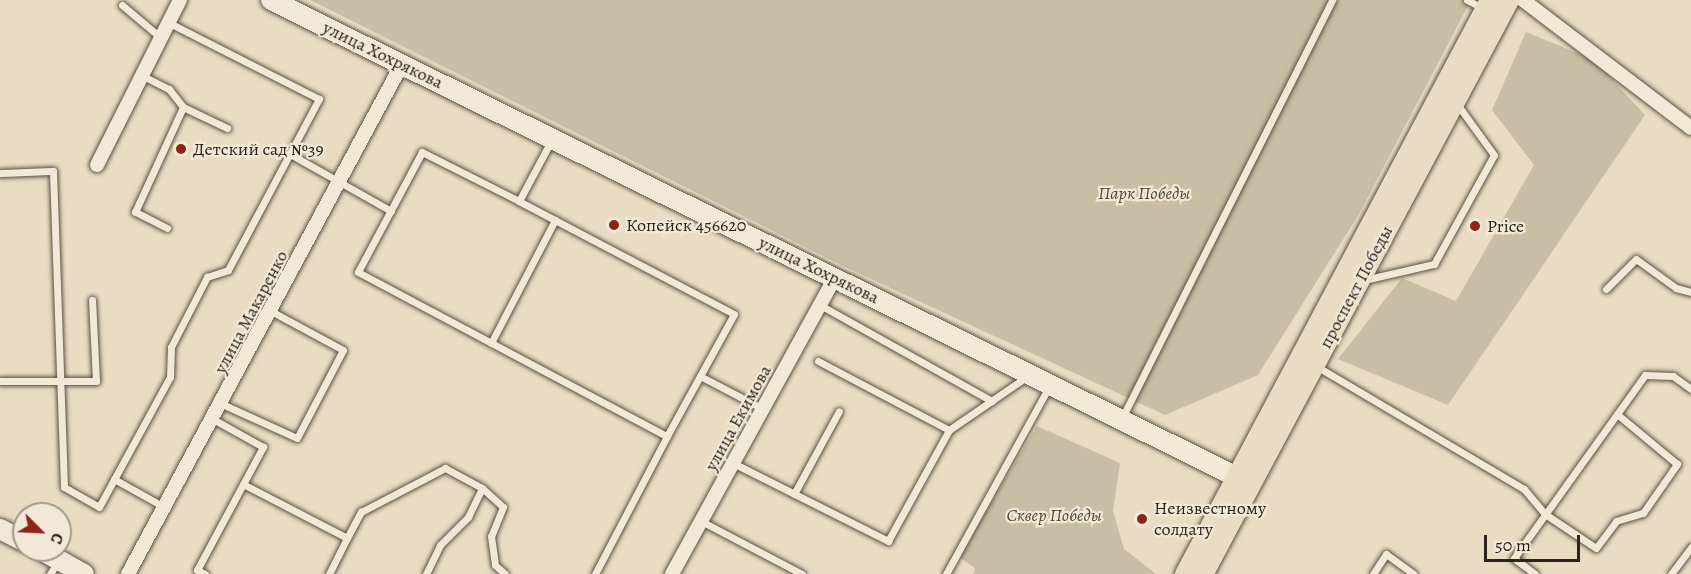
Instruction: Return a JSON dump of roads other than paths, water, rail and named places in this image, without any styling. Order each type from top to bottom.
[{"type":"main road","name":"проспект Победы","points":[[1185,574],[1314,365],[1508,0]]},
{"type":"main road","name":"проспект Победы","points":[[1202,574],[1244,481],[1480,3]]},
{"type":"street","points":[[97,165],[180,0]]},
{"type":"street","name":"улица Хохрякова","points":[[271,0],[1244,481]]},
{"type":"street","points":[[1523,0],[1691,128]]},
{"type":"street","name":"улица Макаренко","points":[[128,574],[222,404],[402,64]]},
{"type":"street","name":"улица Екимова","points":[[672,574],[835,278]]},
{"type":"street","points":[[54,567],[84,574]]},
{"type":"lane","points":[[1121,420],[1332,0]]},
{"type":"lane","points":[[122,5],[161,38]]},
{"type":"lane","points":[[0,173],[53,171],[64,487],[99,507],[170,377],[171,347],[207,277],[228,270],[319,99],[169,23]]},
{"type":"lane","points":[[143,76],[169,89],[183,107],[227,128]]},
{"type":"lane","points":[[1359,281],[1434,264],[1494,156],[1455,100]]},
{"type":"lane","points":[[167,228],[135,212],[183,107]]},
{"type":"lane","points":[[519,201],[552,139]]},
{"type":"lane","points":[[595,574],[734,314],[422,152],[358,272],[667,436]]},
{"type":"lane","points":[[290,154],[390,211]]},
{"type":"lane","points":[[491,343],[555,220]]},
{"type":"lane","points":[[1606,289],[1636,259],[1676,288],[1691,292]]},
{"type":"lane","points":[[0,381],[96,381],[92,300]]},
{"type":"lane","points":[[820,305],[992,401]]},
{"type":"lane","points":[[222,404],[297,438],[344,350],[271,311]]},
{"type":"lane","points":[[818,361],[949,430]]},
{"type":"lane","points":[[1314,365],[1524,489],[1545,514],[1596,548],[1616,521],[1643,513],[1677,464],[1617,414]]},
{"type":"lane","points":[[700,375],[763,409]]},
{"type":"lane","points":[[733,463],[888,541],[949,430],[1030,375]]},
{"type":"lane","points":[[1535,574],[1514,558],[1645,375],[1673,376],[1691,389]]},
{"type":"lane","points":[[946,574],[1050,385]]},
{"type":"lane","points":[[794,494],[839,411]]},
{"type":"lane","points":[[205,574],[197,570],[263,447],[213,419]]},
{"type":"lane","points":[[329,574],[361,512],[445,468],[482,488],[503,507],[492,536],[495,565],[505,574]]},
{"type":"lane","points":[[114,479],[164,507]]},
{"type":"lane","points":[[243,484],[346,538]]},
{"type":"lane","points":[[426,574],[440,545],[468,517],[482,488]]},
{"type":"lane","points":[[701,521],[802,574]]},
{"type":"lane","points":[[1671,574],[1691,547]]},
{"type":"lane","points":[[1373,574],[1386,554],[1414,574]]},
{"type":"place","name":"Детский сад №39","points":[[181,149]]},
{"type":"place","name":"Копейск 456620","points":[[614,225]]},
{"type":"place","name":"Price","points":[[1475,226]]},
{"type":"place","name":"Неизвестному солдату","points":[[1142,519]]},
{"type":"park label","name":"Парк Победы","points":[[1144,193]]},
{"type":"park label","name":"Сквер Победы","points":[[1054,515]]}]
